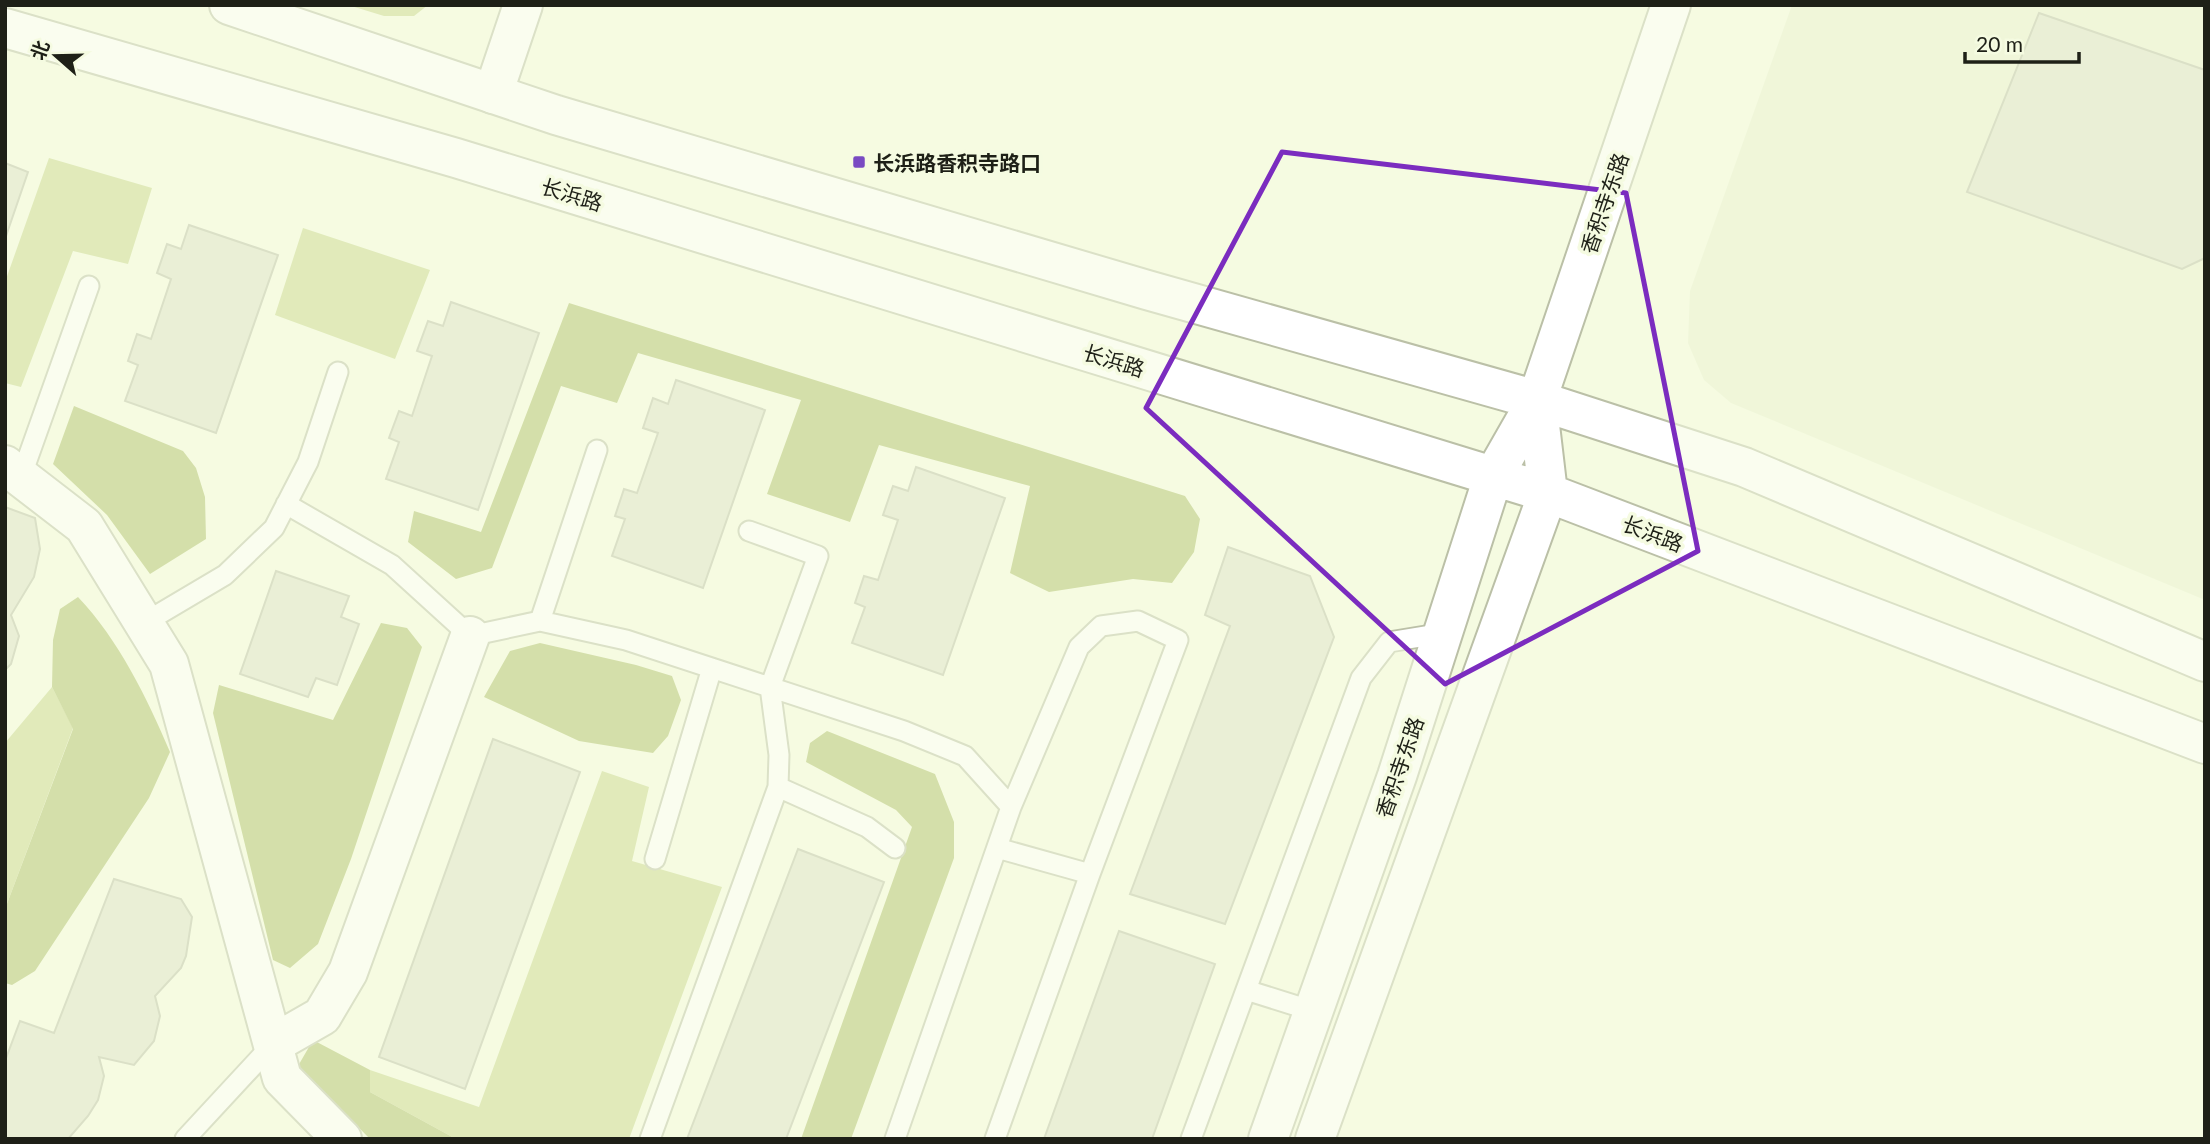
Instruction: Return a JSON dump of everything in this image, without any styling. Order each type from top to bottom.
[{"type":"main road","points":[[229,5],[556,115],[1147,290],[1537,400],[1744,467],[2205,662]]},
{"type":"main road","points":[[493,94],[523,5]]},
{"type":"main road","name":"香积寺东路","points":[[1268,1139],[1396,776],[1493,477],[1537,400],[1671,5]]},
{"type":"main road","name":"长浜路","points":[[5,28],[470,162],[1548,493],[2205,744]]},
{"type":"main road","name":"香积寺东路","points":[[1315,1139],[1548,493],[1537,400]]},
{"type":"main road","points":[[13,471],[84,526],[169,664],[282,1078],[342,1139]]},
{"type":"main road","points":[[272,1044],[322,1016],[348,972],[470,636]]},
{"type":"lane","points":[[13,471],[89,286]]},
{"type":"lane","points":[[144,623],[226,575],[274,528],[308,462],[338,372]]},
{"type":"lane","points":[[540,621],[597,450]]},
{"type":"lane","points":[[286,504],[392,565],[470,636],[540,621],[626,640],[904,731],[965,756],[1011,807]]},
{"type":"lane","points":[[650,1139],[778,787],[779,755],[770,687],[818,556],[749,531]]},
{"type":"lane","points":[[895,1139],[1011,807],[1079,647],[1101,626],[1138,621],[1178,640],[995,1139]]},
{"type":"lane","points":[[1191,1139],[1361,678],[1389,642],[1444,633]]},
{"type":"lane","points":[[655,859],[712,668]]},
{"type":"lane","points":[[778,787],[867,827],[895,848]]},
{"type":"lane","points":[[997,848],[1090,874]]},
{"type":"lane","points":[[1246,990],[1313,1011]]},
{"type":"lane","points":[[185,1139],[272,1044]]},
{"type":"highlighted area","points":[[1282,152],[1626,193],[1698,551],[1445,684],[1146,408]]},
{"type":"shaded area","points":[[1792,5],[2205,5],[2205,600],[1731,403],[1704,380],[1688,343],[1690,291]]},
{"type":"green space","points":[[348,5],[428,5],[414,16],[384,16]]},
{"type":"green space","points":[[49,158],[152,188],[128,264],[73,251],[21,387],[5,383],[5,282]]},
{"type":"green space","points":[[303,228],[430,270],[395,359],[275,315]]},
{"type":"green space","points":[[569,303],[1185,496],[1200,519],[1194,552],[1172,583],[1133,579],[1049,592],[1010,573],[1030,486],[879,445],[850,522],[767,494],[801,400],[638,353],[617,403],[561,386],[492,568],[456,579],[408,542],[414,511],[481,532]]},
{"type":"green space","points":[[74,406],[183,451],[196,468],[205,497],[206,539],[150,574],[107,515],[53,464]]},
{"type":"green space","points":[[78,597],[93,614],[131,670],[170,752],[149,798],[35,971],[12,985],[5,983],[5,909],[73,729],[52,687],[53,640],[60,609]]},
{"type":"green space","points":[[381,623],[407,628],[422,647],[351,859],[318,944],[290,968],[273,960],[213,713],[219,685],[333,720]]},
{"type":"green space","points":[[540,643],[672,676],[681,700],[668,736],[653,753],[579,741],[484,697],[510,651]]},
{"type":"green space","points":[[52,687],[73,728],[5,909],[5,743]]},
{"type":"green space","points":[[827,731],[935,774],[954,822],[954,858],[851,1139],[801,1139],[912,827],[896,810],[806,762],[810,743]]},
{"type":"green space","points":[[602,771],[649,787],[632,861],[722,887],[629,1139],[456,1139],[370,1092],[370,1070],[479,1107]]},
{"type":"green space","points":[[313,1040],[370,1070],[370,1092],[456,1139],[370,1139],[298,1066]]},
{"type":"building","points":[[2039,13],[2205,70],[2205,258],[2182,269],[1967,192]]},
{"type":"building","points":[[5,163],[28,172],[5,239]]},
{"type":"building","points":[[189,225],[278,255],[216,433],[125,401],[138,365],[128,361],[137,334],[151,339],[171,279],[157,273],[167,244],[181,249]]},
{"type":"building","points":[[451,302],[539,333],[478,510],[386,479],[399,442],[389,438],[399,411],[412,416],[432,356],[417,351],[428,321],[443,326]]},
{"type":"building","points":[[676,380],[765,410],[703,588],[612,556],[625,519],[615,516],[624,489],[637,493],[658,433],[643,428],[653,398],[668,404]]},
{"type":"building","points":[[916,467],[1005,498],[943,675],[852,643],[865,607],[855,603],[864,576],[878,580],[898,520],[883,515],[893,486],[908,491]]},
{"type":"building","points":[[5,507],[35,518],[40,549],[34,577],[11,615],[19,636],[11,664],[5,670]]},
{"type":"building","points":[[1228,547],[1310,576],[1334,637],[1225,924],[1130,894],[1230,626],[1205,615]]},
{"type":"building","points":[[276,571],[349,596],[341,617],[359,624],[337,685],[316,678],[308,697],[240,674]]},
{"type":"building","points":[[493,739],[580,772],[465,1089],[379,1057]]},
{"type":"building","points":[[798,849],[884,882],[786,1139],[687,1139]]},
{"type":"building","points":[[114,879],[181,899],[192,917],[186,956],[181,968],[155,996],[160,1016],[154,1041],[134,1065],[99,1057],[104,1076],[98,1100],[68,1139],[5,1139],[5,1061],[20,1021],[54,1033]]},
{"type":"building","points":[[1119,931],[1215,964],[1152,1139],[1044,1139]]},
{"type":"place","name":"长浜路香积寺路口","points":[[859,162]]}]
